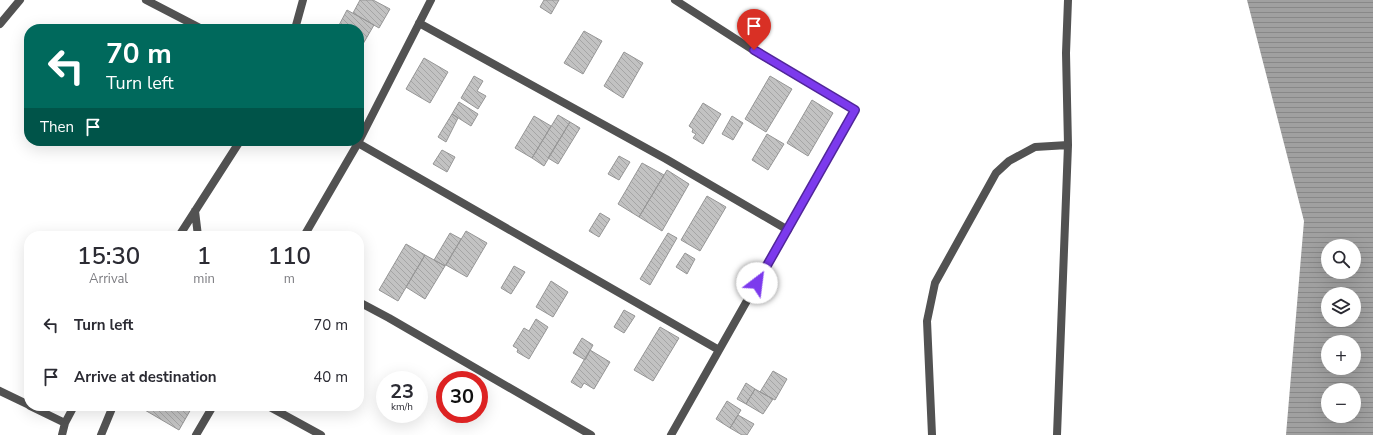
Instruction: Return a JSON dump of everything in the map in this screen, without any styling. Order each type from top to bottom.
[{"type":"street","points":[[0,24],[20,0]]},
{"type":"street","points":[[146,0],[192,24]]},
{"type":"street","points":[[296,24],[303,0]]},
{"type":"street","points":[[364,131],[431,0]]},
{"type":"street","points":[[671,435],[855,110],[754,50],[675,0]]},
{"type":"street","points":[[1057,435],[1068,145],[1066,53],[1068,0]]},
{"type":"street","points":[[419,23],[666,159],[788,230]]},
{"type":"street","points":[[932,435],[927,321],[935,283],[996,173],[1009,161],[1035,148],[1068,145]]},
{"type":"street","points":[[182,231],[237,146]]},
{"type":"street","points":[[307,231],[356,146]]},
{"type":"street","points":[[363,146],[719,350]]},
{"type":"street","points":[[195,211],[197,231]]},
{"type":"street","points":[[364,305],[591,435]]},
{"type":"street","points":[[0,391],[24,403]]},
{"type":"street","points":[[40,411],[65,423]]},
{"type":"street","points":[[62,435],[65,423],[71,411]]},
{"type":"street","points":[[101,435],[111,411]]},
{"type":"street","points":[[196,435],[210,411]]},
{"type":"street","points":[[277,411],[321,435]]},
{"type":"shaded area","points":[[1247,0],[1373,0],[1373,435],[1286,435],[1304,221]]},
{"type":"building","points":[[360,0],[373,0],[390,9],[379,28],[353,13]]},
{"type":"building","points":[[544,0],[559,0],[551,14],[540,7]]},
{"type":"building","points":[[347,10],[374,25],[364,42],[364,24],[340,24]]},
{"type":"building","points":[[584,31],[602,41],[583,74],[564,63]]},
{"type":"building","points":[[624,52],[643,63],[623,98],[604,86]]},
{"type":"building","points":[[424,58],[448,72],[430,103],[406,89]]},
{"type":"building","points":[[474,76],[483,81],[477,91],[486,96],[478,109],[461,98]]},
{"type":"building","points":[[770,76],[792,89],[766,132],[745,119]]},
{"type":"building","points":[[812,100],[833,113],[808,156],[787,143]]},
{"type":"building","points":[[459,102],[478,114],[471,126],[452,114]]},
{"type":"building","points":[[703,103],[721,114],[703,144],[693,138],[696,134],[692,132],[693,129],[689,126]]},
{"type":"building","points":[[452,114],[458,118],[446,142],[438,137]]},
{"type":"building","points":[[558,115],[570,122],[544,166],[532,158]]},
{"type":"building","points":[[534,116],[551,126],[532,158],[515,148]]},
{"type":"building","points":[[732,116],[743,123],[733,140],[722,134]]},
{"type":"building","points":[[570,122],[580,128],[558,164],[548,158]]},
{"type":"building","points":[[767,134],[784,144],[768,170],[752,160]]},
{"type":"building","points":[[442,150],[455,157],[447,172],[433,164]]},
{"type":"building","points":[[619,156],[630,162],[619,180],[608,174]]},
{"type":"building","points":[[642,163],[664,175],[639,217],[618,204]]},
{"type":"building","points":[[667,170],[689,184],[662,231],[639,217]]},
{"type":"building","points":[[707,196],[726,207],[700,251],[681,240]]},
{"type":"building","points":[[600,213],[610,219],[599,237],[589,231]]},
{"type":"building","points":[[466,231],[487,243],[467,277],[446,265]]},
{"type":"building","points":[[450,233],[461,239],[445,266],[434,260]]},
{"type":"building","points":[[668,233],[677,238],[650,285],[640,279]]},
{"type":"building","points":[[406,244],[425,255],[398,301],[379,290]]},
{"type":"building","points":[[685,253],[695,259],[687,274],[676,267]]},
{"type":"building","points":[[425,255],[445,266],[425,299],[406,287]]},
{"type":"building","points":[[514,266],[525,272],[511,294],[501,288]]},
{"type":"building","points":[[551,281],[568,292],[553,317],[536,307]]},
{"type":"building","points":[[624,310],[635,316],[624,333],[614,327]]},
{"type":"building","points":[[536,319],[548,327],[529,359],[517,352],[518,349],[513,346],[524,328],[529,331]]},
{"type":"building","points":[[660,327],[679,338],[653,381],[634,370]]},
{"type":"building","points":[[582,338],[593,345],[585,360],[573,353]]},
{"type":"building","points":[[590,350],[610,362],[594,389],[584,383],[581,388],[571,382]]},
{"type":"building","points":[[773,371],[787,379],[775,400],[760,392]]},
{"type":"building","points":[[746,383],[755,389],[746,404],[737,399]]},
{"type":"building","points":[[755,389],[773,399],[763,414],[746,404]]},
{"type":"building","points":[[727,401],[741,410],[730,428],[716,419]]},
{"type":"building","points":[[147,411],[190,411],[179,430]]},
{"type":"building","points":[[738,415],[754,424],[747,435],[742,435],[730,428]]},
{"type":"route","points":[[754,50],[855,110],[757,283]]}]
